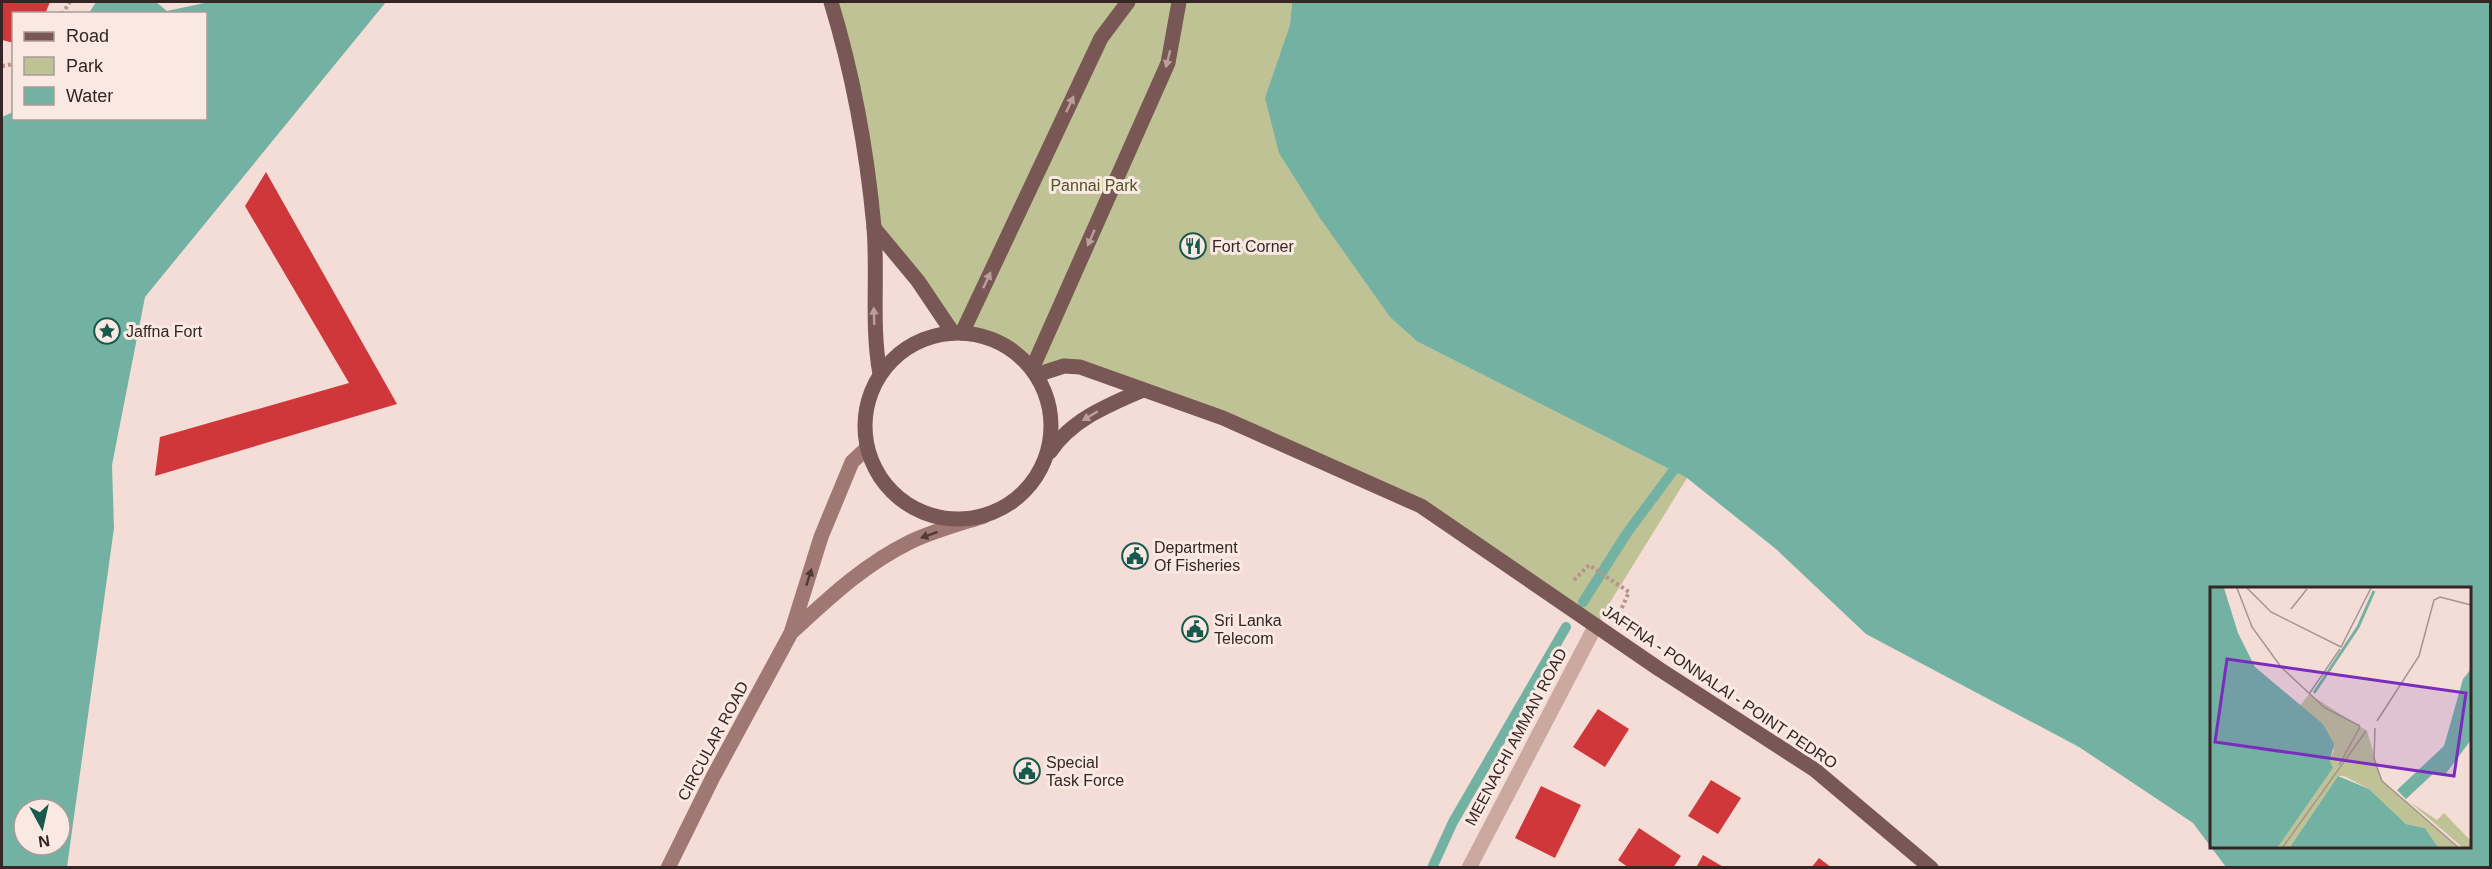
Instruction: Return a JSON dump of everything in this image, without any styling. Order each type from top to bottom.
[{"type":"main road","points":[[831,2],[849,60],[874,228],[875,348],[880,374]]},
{"type":"main road","points":[[874,228],[957,333],[1101,38],[1128,2]]},
{"type":"main road","points":[[1034,372],[1168,63],[1179,2]]},
{"type":"main road","name":"CIRCULAR ROAD","points":[[791,633],[842,585],[880,558],[912,541],[984,516],[1002,508],[1032,483],[1046,458],[1051,429],[1048,401],[1034,372],[1008,347],[990,338],[957,333],[931,336],[911,345],[894,358],[880,374],[868,398],[864,423],[867,448],[881,478],[891,491],[911,507],[934,516],[951,518],[984,516]]},
{"type":"main road","name":"JAFFNA - PONNALAI - POINT PEDRO","points":[[1034,372],[1064,366],[1080,367],[1223,418],[1421,506],[1815,770],[1931,867]]},
{"type":"main road","points":[[1046,458],[1060,437],[1070,428],[1107,406],[1143,390]]},
{"type":"main road","name":"CIRCULAR ROAD","points":[[668,867],[713,777],[791,633],[825,527],[852,462],[867,448]]},
{"type":"street","name":"MEENACHI AMMAN ROAD","points":[[1469,867],[1596,625]]},
{"type":"path","points":[[1563,602],[1589,565],[1629,592],[1610,634]]},
{"type":"green space","name":"Pannai Park","points":[[831,2],[1292,2],[1290,25],[1418,342],[1687,478],[1596,625],[1421,506],[1080,367],[1032,369],[1008,347],[990,338],[962,333],[874,228]]},
{"type":"water","points":[[96,2],[156,2],[167,11],[209,2],[386,2],[145,297],[112,465],[114,528],[72,831],[72,797],[12,797],[12,857],[68,857],[67,867],[2,867],[2,117],[12,112],[12,120],[207,120],[207,12],[90,12]]},
{"type":"water","points":[[1292,2],[2490,2],[2490,867],[2226,867],[2212,848],[2471,848],[2471,587],[2210,587],[2210,846],[2193,823],[2079,747],[1866,634],[1776,549],[1687,478],[1418,342],[1390,317],[1320,218],[1279,153],[1265,98],[1290,25]]},
{"type":"building","points":[[2,2],[50,2],[46,12],[12,12],[12,42],[2,40]]},
{"type":"building","points":[[266,172],[397,404],[155,476],[160,437],[349,383],[245,206]]},
{"type":"building","points":[[1598,709],[1629,729],[1605,767],[1573,747]]},
{"type":"building","points":[[1711,780],[1741,798],[1718,834],[1688,816]]},
{"type":"building","points":[[1541,786],[1581,805],[1555,858],[1515,838]]},
{"type":"building","points":[[1639,828],[1681,856],[1673,868],[1629,868],[1618,860]]},
{"type":"building","points":[[1703,855],[1725,868],[1696,868]]},
{"type":"building","points":[[1819,858],[1832,868],[1811,868]]},
{"type":"waterway","points":[[1583,602],[1627,533],[1673,471]]},
{"type":"waterway","points":[[1432,868],[1453,822],[1566,627]]},
{"type":"place","name":"Fort Corner","points":[[1193,246]]},
{"type":"place","name":"Jaffna Fort","points":[[107,331]]},
{"type":"place","name":"Department Of Fisheries","points":[[1135,556]]},
{"type":"place","name":"Sri Lanka Telecom","points":[[1195,629]]},
{"type":"place","name":"Special Task Force","points":[[1027,771]]}]
